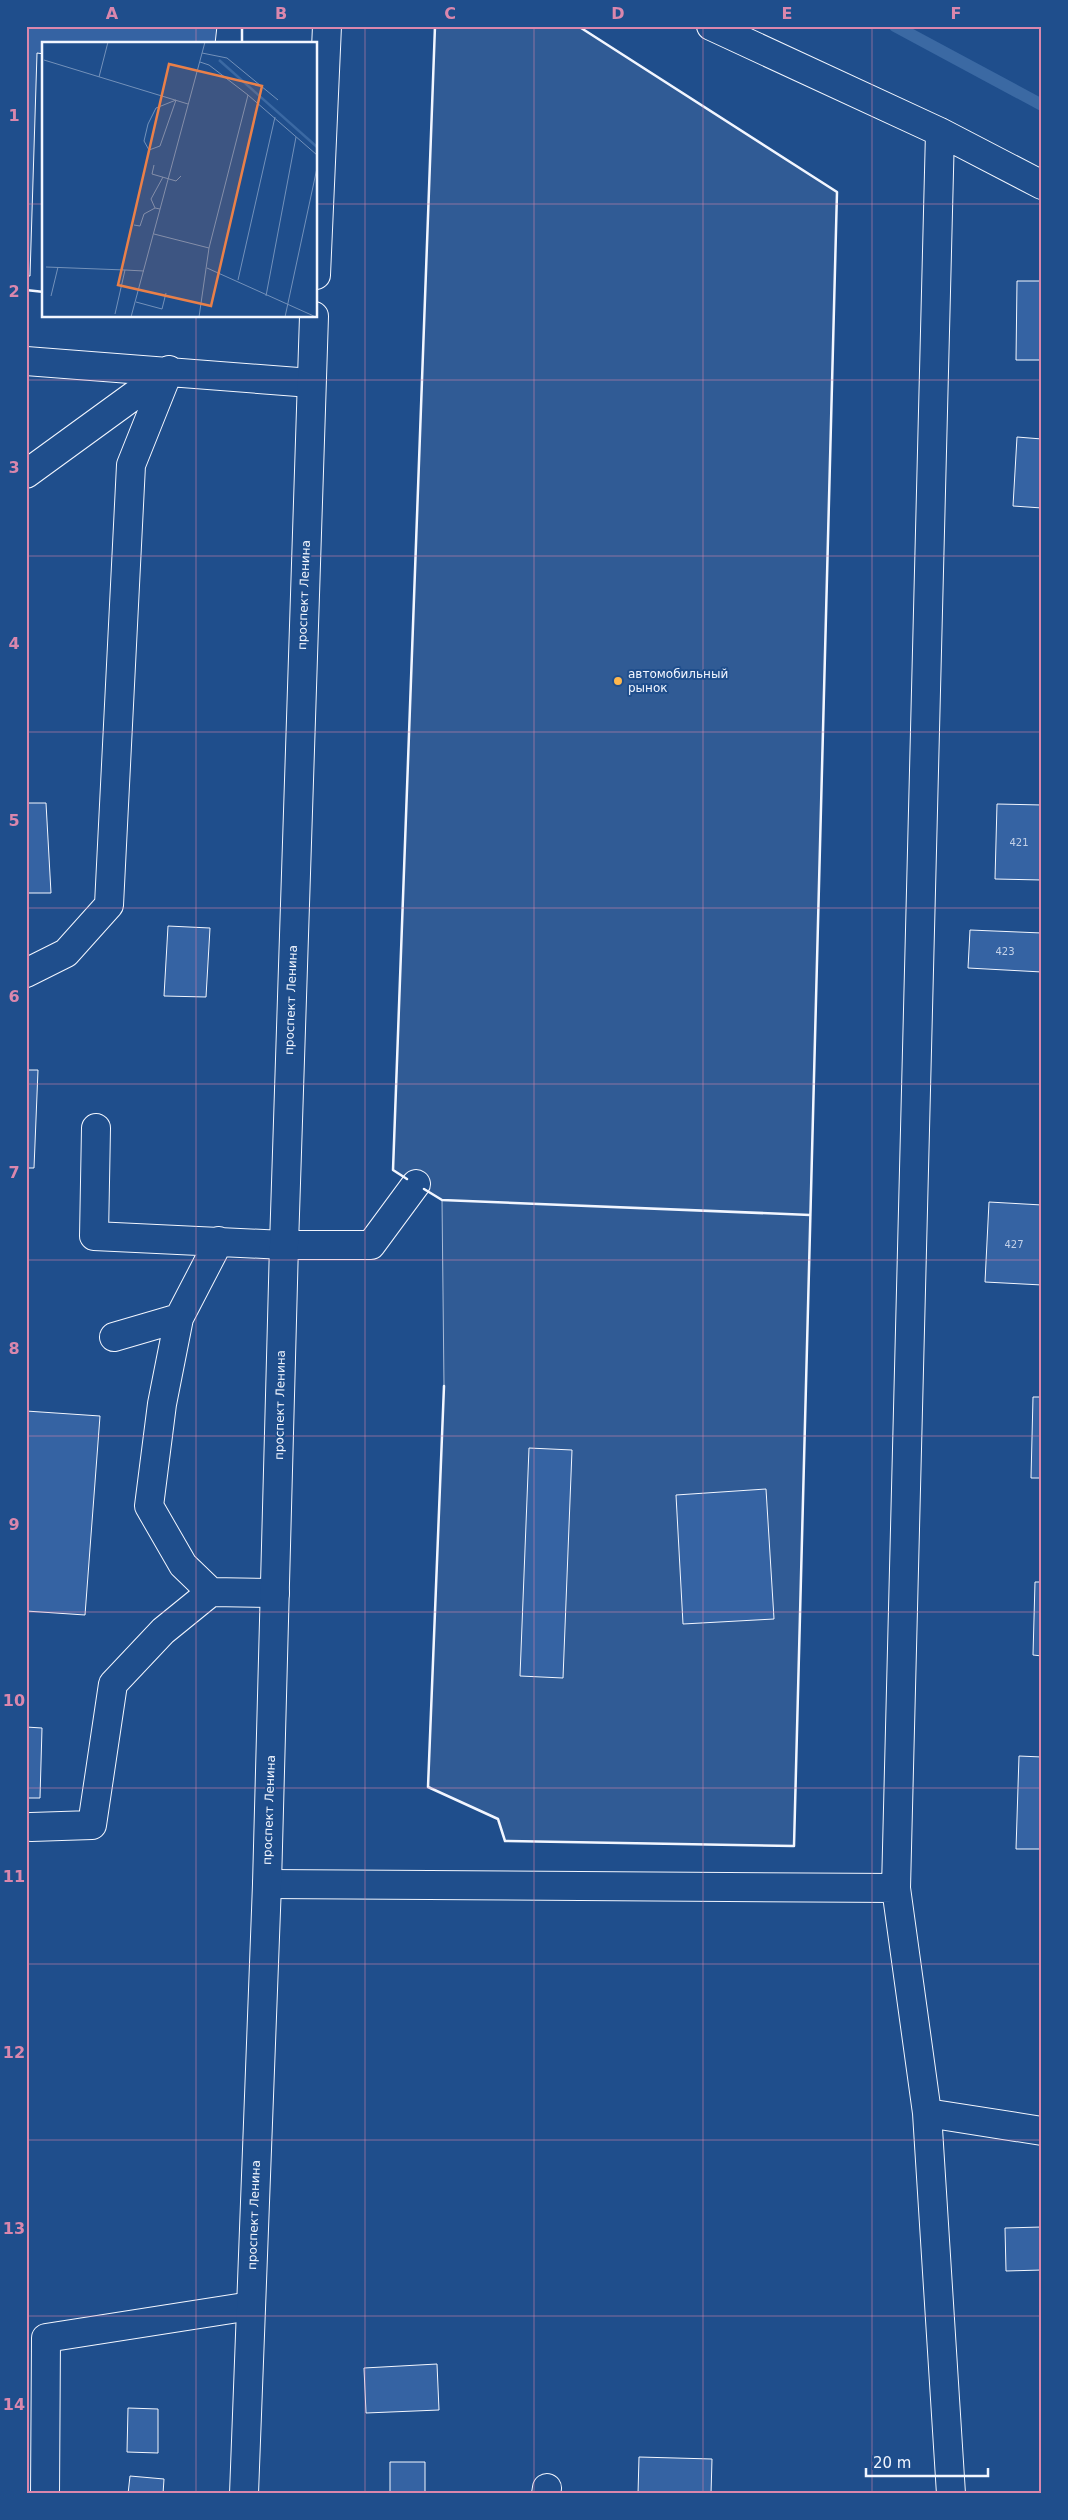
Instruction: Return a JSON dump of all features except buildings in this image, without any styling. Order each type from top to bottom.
[{"type":"main road","points":[[318,234],[328,26]]},
{"type":"main road","points":[[711,26],[940,132],[1042,185]]},
{"type":"main road","points":[[940,132],[896,1888],[927,2113],[951,2494]]},
{"type":"main road","name":"проспект Ленина","points":[[244,2494],[267,1884],[284,1245],[314,318]]},
{"type":"main road","points":[[26,361],[169,370],[311,383]]},
{"type":"main road","points":[[26,474],[169,370]]},
{"type":"main road","points":[[26,973],[66,953],[109,905],[131,465],[169,370]]},
{"type":"main road","points":[[96,1128],[94,1236],[284,1245],[371,1245],[416,1184]]},
{"type":"main road","points":[[211,1592],[183,1565],[148,1506],[162,1404],[178,1318],[219,1241]]},
{"type":"main road","points":[[114,1337],[178,1318]]},
{"type":"main road","points":[[31,1827],[92,1825],[113,1684],[163,1631],[211,1592],[275,1593]]},
{"type":"main road","points":[[267,1884],[896,1888]]},
{"type":"main road","points":[[927,2113],[1042,2131]]},
{"type":"main road","points":[[44,2494],[36,2340],[251,2306]]},
{"type":"shaded area","name":"автомобильный рынок","points":[[435,26],[578,26],[837,192],[794,1846],[505,1841],[498,1819],[428,1787],[444,1386],[442,1200],[393,1170]]},
{"type":"waterway","points":[[895,26],[1042,105]]},
{"type":"wall","points":[[242,26],[242,42]]},
{"type":"wall","points":[[407,1179],[393,1170],[435,26]]},
{"type":"wall","points":[[444,1386],[428,1787],[498,1819],[505,1841],[794,1846],[837,192],[578,26]]},
{"type":"wall","points":[[26,290],[42,292]]},
{"type":"wall","points":[[424,1189],[442,1200],[810,1215]]},
{"type":"place","name":"автомобильный рынок","points":[[618,681]]}]
